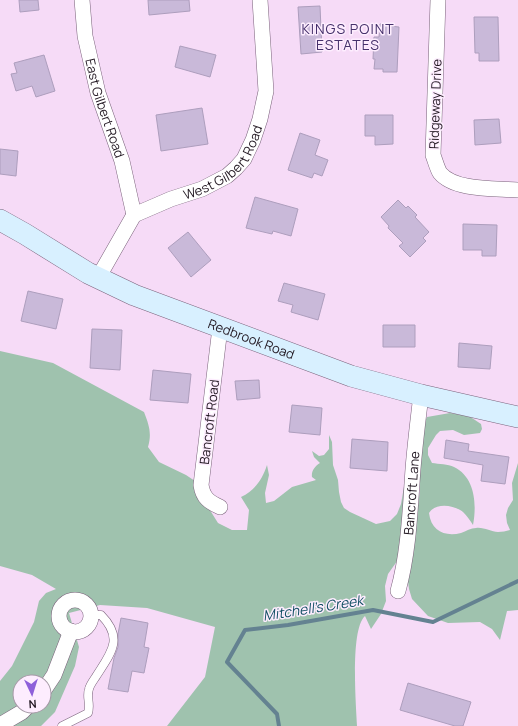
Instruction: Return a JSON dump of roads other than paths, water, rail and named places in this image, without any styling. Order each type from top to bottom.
[{"type":"main road","name":"Redbrook Road","points":[[0,220],[98,278],[134,295],[220,328],[350,376],[421,395],[518,417]]},
{"type":"street","name":"East Gilbert Road","points":[[82,0],[85,36],[98,93],[122,161],[134,214]]},
{"type":"street","name":"West Gilbert Road","points":[[134,214],[171,199],[202,189],[227,176],[244,159],[256,133],[266,91],[260,0]]},
{"type":"street","name":"Ridgeway Drive","points":[[438,0],[433,155],[440,172],[450,181],[462,186],[518,190]]},
{"type":"street","points":[[98,278],[134,214]]},
{"type":"street","name":"Bancroft Road","points":[[220,328],[201,486],[204,498],[210,503],[220,507]]},
{"type":"street","name":"Bancroft Lane","points":[[398,591],[404,571],[408,544],[413,467],[421,395]]},
{"type":"street","points":[[73,600],[79,600],[88,606],[91,615],[85,628],[76,632],[71,631],[62,625],[59,615],[64,605],[73,600]]},
{"type":"street","points":[[52,678],[71,631]]},
{"type":"street","points":[[6,724],[19,714]]},
{"type":"lane","points":[[62,726],[88,713],[90,707],[88,690],[114,648],[113,634],[108,622],[100,615],[91,615]]},
{"type":"waterway","name":"Mitchell's Creek","points":[[279,726],[277,714],[227,662],[245,630],[288,625],[373,610],[433,622],[518,581]]},
{"type":"district","name":"KINGS POINT ESTATES","points":[[348,38]]}]
